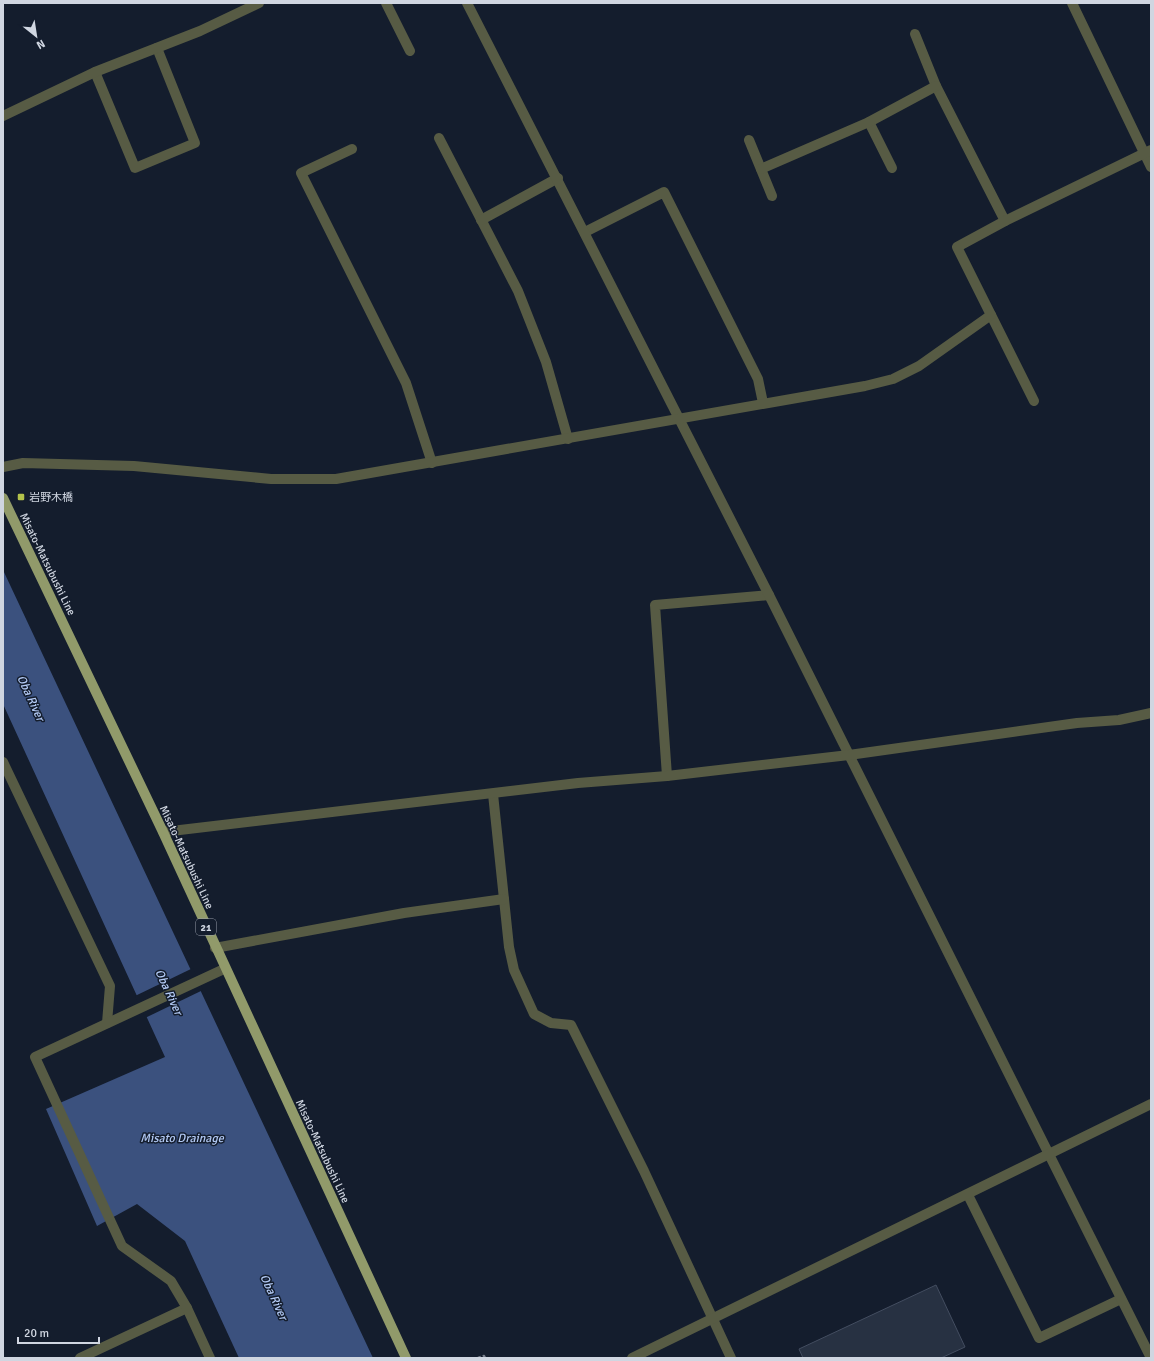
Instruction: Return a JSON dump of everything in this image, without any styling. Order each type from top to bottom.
[{"type":"main road","name":"Misato-Matsubushi Line","points":[[3,498],[163,832],[224,969],[406,1358]]},
{"type":"street","points":[[3,116],[95,72],[200,31],[259,3]]},
{"type":"street","points":[[386,3],[410,51]]},
{"type":"street","points":[[467,3],[558,178],[678,418],[769,595],[1049,1153],[1120,1299],[1151,1358]]},
{"type":"street","points":[[1072,3],[1148,151],[1151,167]]},
{"type":"street","points":[[914,34],[936,86],[1005,221]]},
{"type":"street","points":[[95,72],[135,168],[195,143],[157,48]]},
{"type":"street","points":[[761,170],[869,122],[936,86]]},
{"type":"street","points":[[869,122],[892,168]]},
{"type":"street","points":[[439,138],[518,291],[546,362],[568,439]]},
{"type":"street","points":[[749,140],[772,196]]},
{"type":"street","points":[[352,149],[301,173],[406,383],[432,463]]},
{"type":"street","points":[[1034,401],[957,247],[1005,221],[1148,151]]},
{"type":"street","points":[[481,220],[558,178]]},
{"type":"street","points":[[585,232],[664,192],[758,379],[763,403]]},
{"type":"street","points":[[3,467],[23,463],[134,466],[271,480],[336,479],[865,386],[893,379],[940,352],[991,315]]},
{"type":"street","points":[[667,776],[655,605],[769,595]]},
{"type":"street","points":[[163,832],[578,783],[667,776],[848,755],[1077,723],[1119,720],[1151,713]]},
{"type":"street","points":[[3,762],[110,986],[107,1023]]},
{"type":"street","points":[[492,794],[509,947],[514,970],[534,1014],[551,1023],[571,1025],[644,1171],[730,1358]]},
{"type":"street","points":[[215,948],[404,913],[504,900]]},
{"type":"street","points":[[210,1358],[187,1308],[170,1280],[122,1246],[35,1057],[224,969]]},
{"type":"street","points":[[632,1358],[1151,1104]]},
{"type":"street","points":[[968,1194],[1039,1338],[1120,1299]]},
{"type":"street","points":[[80,1358],[187,1308]]},
{"type":"path","points":[[478,1358],[484,1356],[485,1358]]},
{"type":"water","name":"Misato Drainage","points":[[3,570],[373,1358],[239,1358],[185,1241],[137,1204],[97,1226],[46,1109],[165,1057],[3,704]]},
{"type":"pier","points":[[193,968],[203,990],[145,1018],[135,996]]},
{"type":"building","points":[[936,1285],[965,1347],[941,1358],[803,1358],[799,1349]]},
{"type":"place","name":"岩野木橋","points":[[21,497]]},
{"type":"water label","name":"Oba River","points":[[31,698]]},
{"type":"water label","name":"Oba River","points":[[169,992]]},
{"type":"water label","name":"Oba River","points":[[274,1297]]}]
